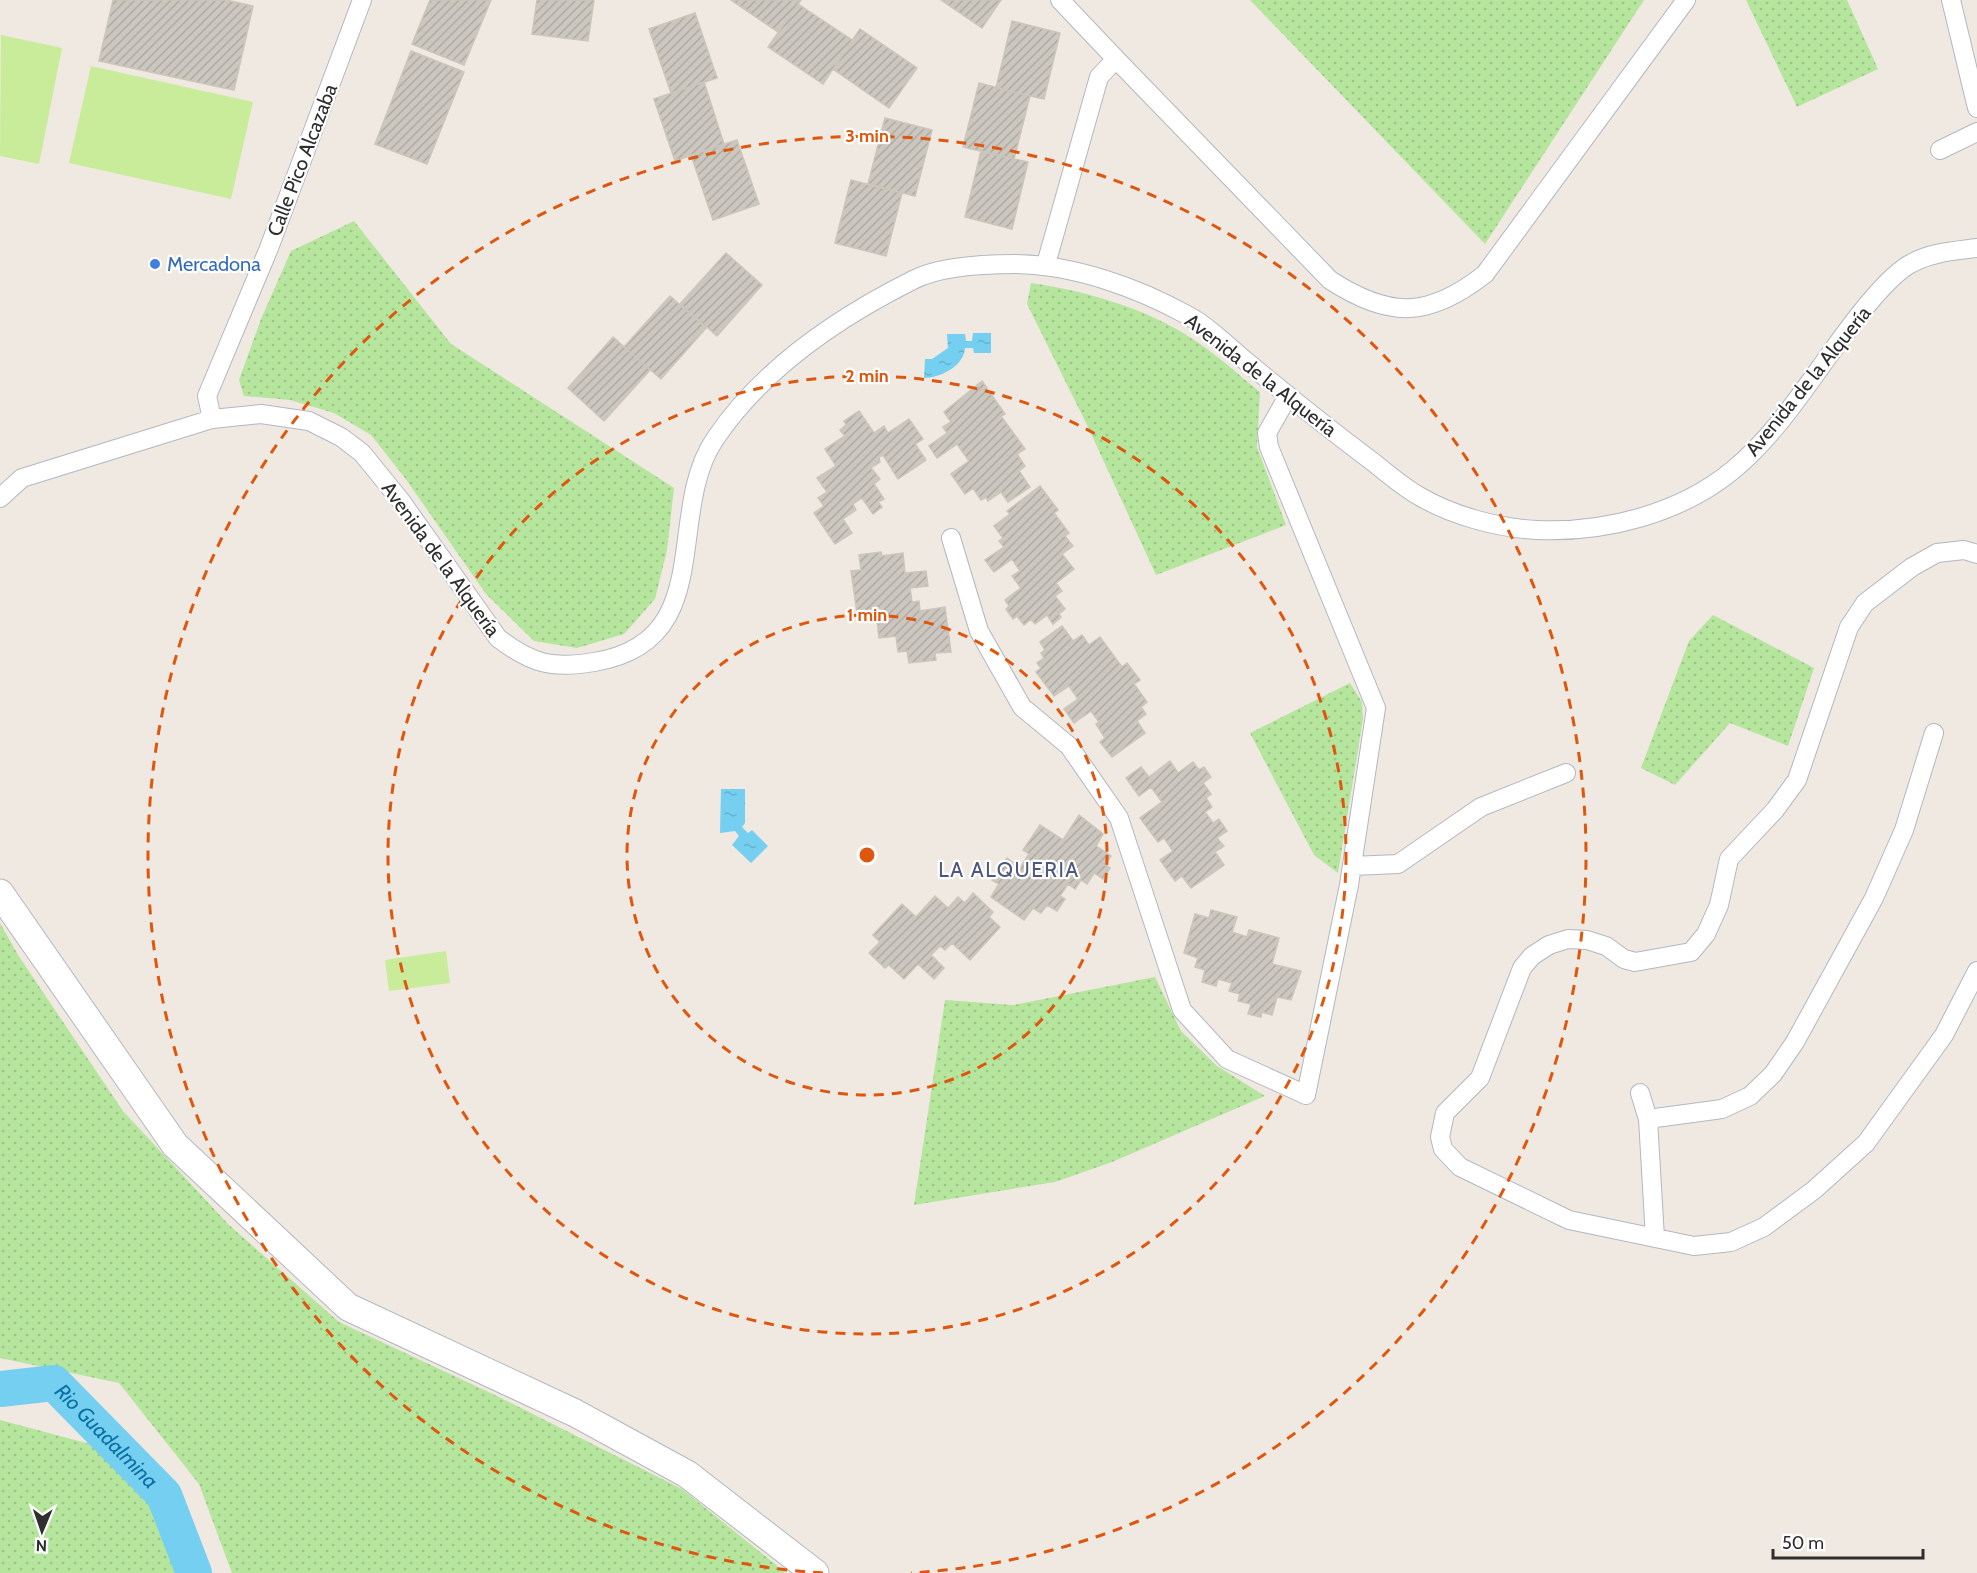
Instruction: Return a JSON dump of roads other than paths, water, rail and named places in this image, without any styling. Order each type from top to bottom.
[{"type":"main road","points":[[0,893],[175,1145],[348,1307],[575,1413],[687,1474],[814,1573]]},
{"type":"street","name":"Calle Pico Alcazaba","points":[[212,419],[207,396],[269,248],[362,0]]},
{"type":"street","points":[[1060,0],[1330,280],[1359,299],[1392,308],[1426,307],[1458,295],[1485,274],[1686,0]]},
{"type":"street","points":[[1951,0],[1977,108]]},
{"type":"street","points":[[1046,264],[1099,77],[1116,59]]},
{"type":"street","points":[[1941,150],[1977,132]]},
{"type":"street","name":"Avenida de la Alquería","points":[[2,495],[22,478],[212,419],[261,414],[309,421],[341,437],[362,453],[401,501],[498,638],[519,654],[541,664],[570,667],[609,660],[640,647],[668,619],[683,576],[701,466],[711,443],[763,382],[830,328],[920,276],[986,264],[1046,264],[1124,286],[1191,316],[1288,396],[1419,496],[1455,513],[1496,525],[1537,530],[1577,529],[1638,520],[1695,495],[1731,472],[1761,444],[1806,388],[1848,329],[1908,265],[1931,255],[1977,248]]},
{"type":"street","points":[[951,538],[979,631],[1022,707],[1069,746],[1119,818],[1182,1010],[1227,1059],[1306,1095],[1352,866],[1376,708],[1269,447],[1268,433],[1288,396]]},
{"type":"street","points":[[1977,554],[1964,550],[1937,553],[1905,572],[1865,603],[1849,627],[1797,780],[1775,810],[1729,859],[1719,905],[1706,934],[1691,951],[1635,962],[1624,959],[1606,946],[1587,940],[1568,939],[1549,945],[1532,956],[1522,968],[1480,1078],[1445,1113],[1440,1137],[1447,1154],[1460,1167],[1569,1220],[1694,1246],[1731,1242],[1764,1227],[1814,1190],[1866,1143],[1944,1035],[1977,971]]},
{"type":"street","points":[[1648,1119],[1722,1109],[1750,1096],[1773,1074],[1811,1015],[1874,898],[1904,830],[1934,734]]},
{"type":"street","points":[[1352,866],[1398,864],[1481,807],[1566,772]]},
{"type":"street","points":[[1640,1093],[1648,1119],[1655,1238]]},
{"type":"water","points":[[973,333],[991,333],[991,353],[974,353],[973,348],[965,348],[960,360],[950,370],[937,376],[924,378],[925,359],[932,359],[948,348],[947,334],[965,334],[966,341],[972,341]]},
{"type":"water","points":[[721,789],[745,789],[745,823],[742,827],[748,833],[752,830],[768,846],[751,863],[732,845],[739,836],[735,831],[720,833]]},
{"type":"waterway","name":"Rio Guadalmina","points":[[0,1389],[54,1383],[164,1495],[194,1573]]},
{"type":"place","name":"Mercadona","points":[[155,264]]},
{"type":"district","name":"LA ALQUERIA","points":[[1009,870]]}]
